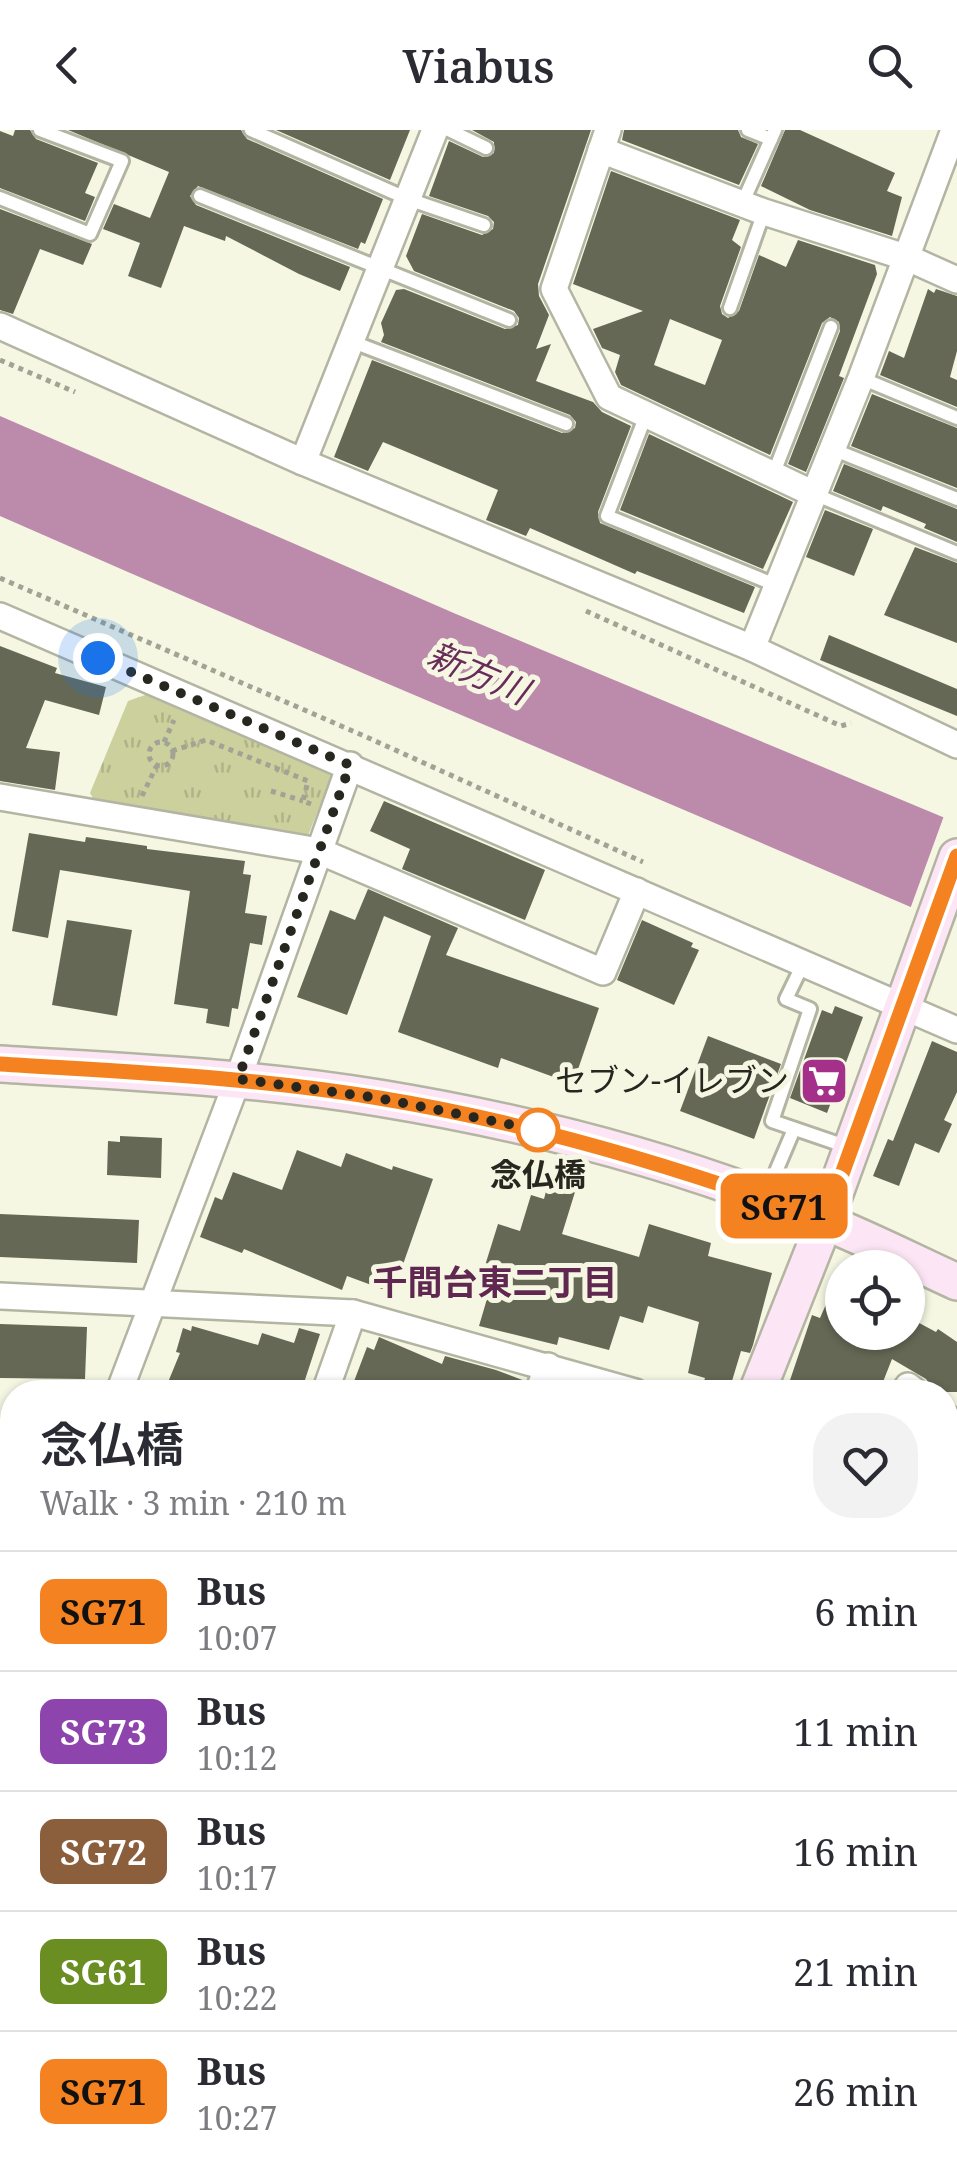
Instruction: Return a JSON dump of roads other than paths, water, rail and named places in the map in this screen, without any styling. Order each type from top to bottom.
[{"type":"street","points":[[302,462],[436,130]]},
{"type":"street","points":[[814,494],[609,396],[554,289],[605,140],[753,208],[908,258],[957,280]]},
{"type":"street","points":[[752,648],[952,147]]},
{"type":"street","points":[[0,326],[302,462],[752,648],[957,746]]},
{"type":"street","points":[[0,616],[957,1030]]},
{"type":"street","points":[[124,1380],[238,1079],[350,765]]},
{"type":"street","points":[[0,797],[320,851],[603,972],[637,891]]},
{"type":"street","points":[[763,1380],[825,1221],[957,857]]},
{"type":"street","points":[[0,1064],[238,1079],[378,1098],[494,1120],[604,1146],[764,1199],[825,1221],[957,1282]]},
{"type":"street","points":[[0,1296],[353,1313],[595,1380]]},
{"type":"street","points":[[329,1380],[353,1313]]},
{"type":"street","points":[[543,1380],[548,1366]]},
{"type":"lane","points":[[0,198],[90,234],[122,160],[40,130]]},
{"type":"lane","points":[[250,130],[408,199],[484,225]]},
{"type":"lane","points":[[450,130],[486,148]]},
{"type":"lane","points":[[730,308],[773,135],[748,130]]},
{"type":"lane","points":[[200,196],[509,320]]},
{"type":"lane","points":[[773,476],[831,327]]},
{"type":"lane","points":[[353,342],[566,424]]},
{"type":"lane","points":[[861,378],[957,418]]},
{"type":"lane","points":[[646,414],[607,516],[778,586]]},
{"type":"lane","points":[[832,449],[957,500]]},
{"type":"lane","points":[[814,494],[957,553]]},
{"type":"lane","points":[[803,964],[786,999],[810,1009],[772,1121],[851,1148]]},
{"type":"lane","points":[[764,1199],[794,1129]]},
{"type":"water","name":"新方川","points":[[0,416],[456,614],[957,823],[957,927],[0,516]]},
{"type":"place","name":"セブン-イレブン","points":[[824,1081]]},
{"type":"place","name":"念仏橋","points":[[538,1130]]},
{"type":"district","name":"千間台東二丁目","points":[[495,1283]]}]
